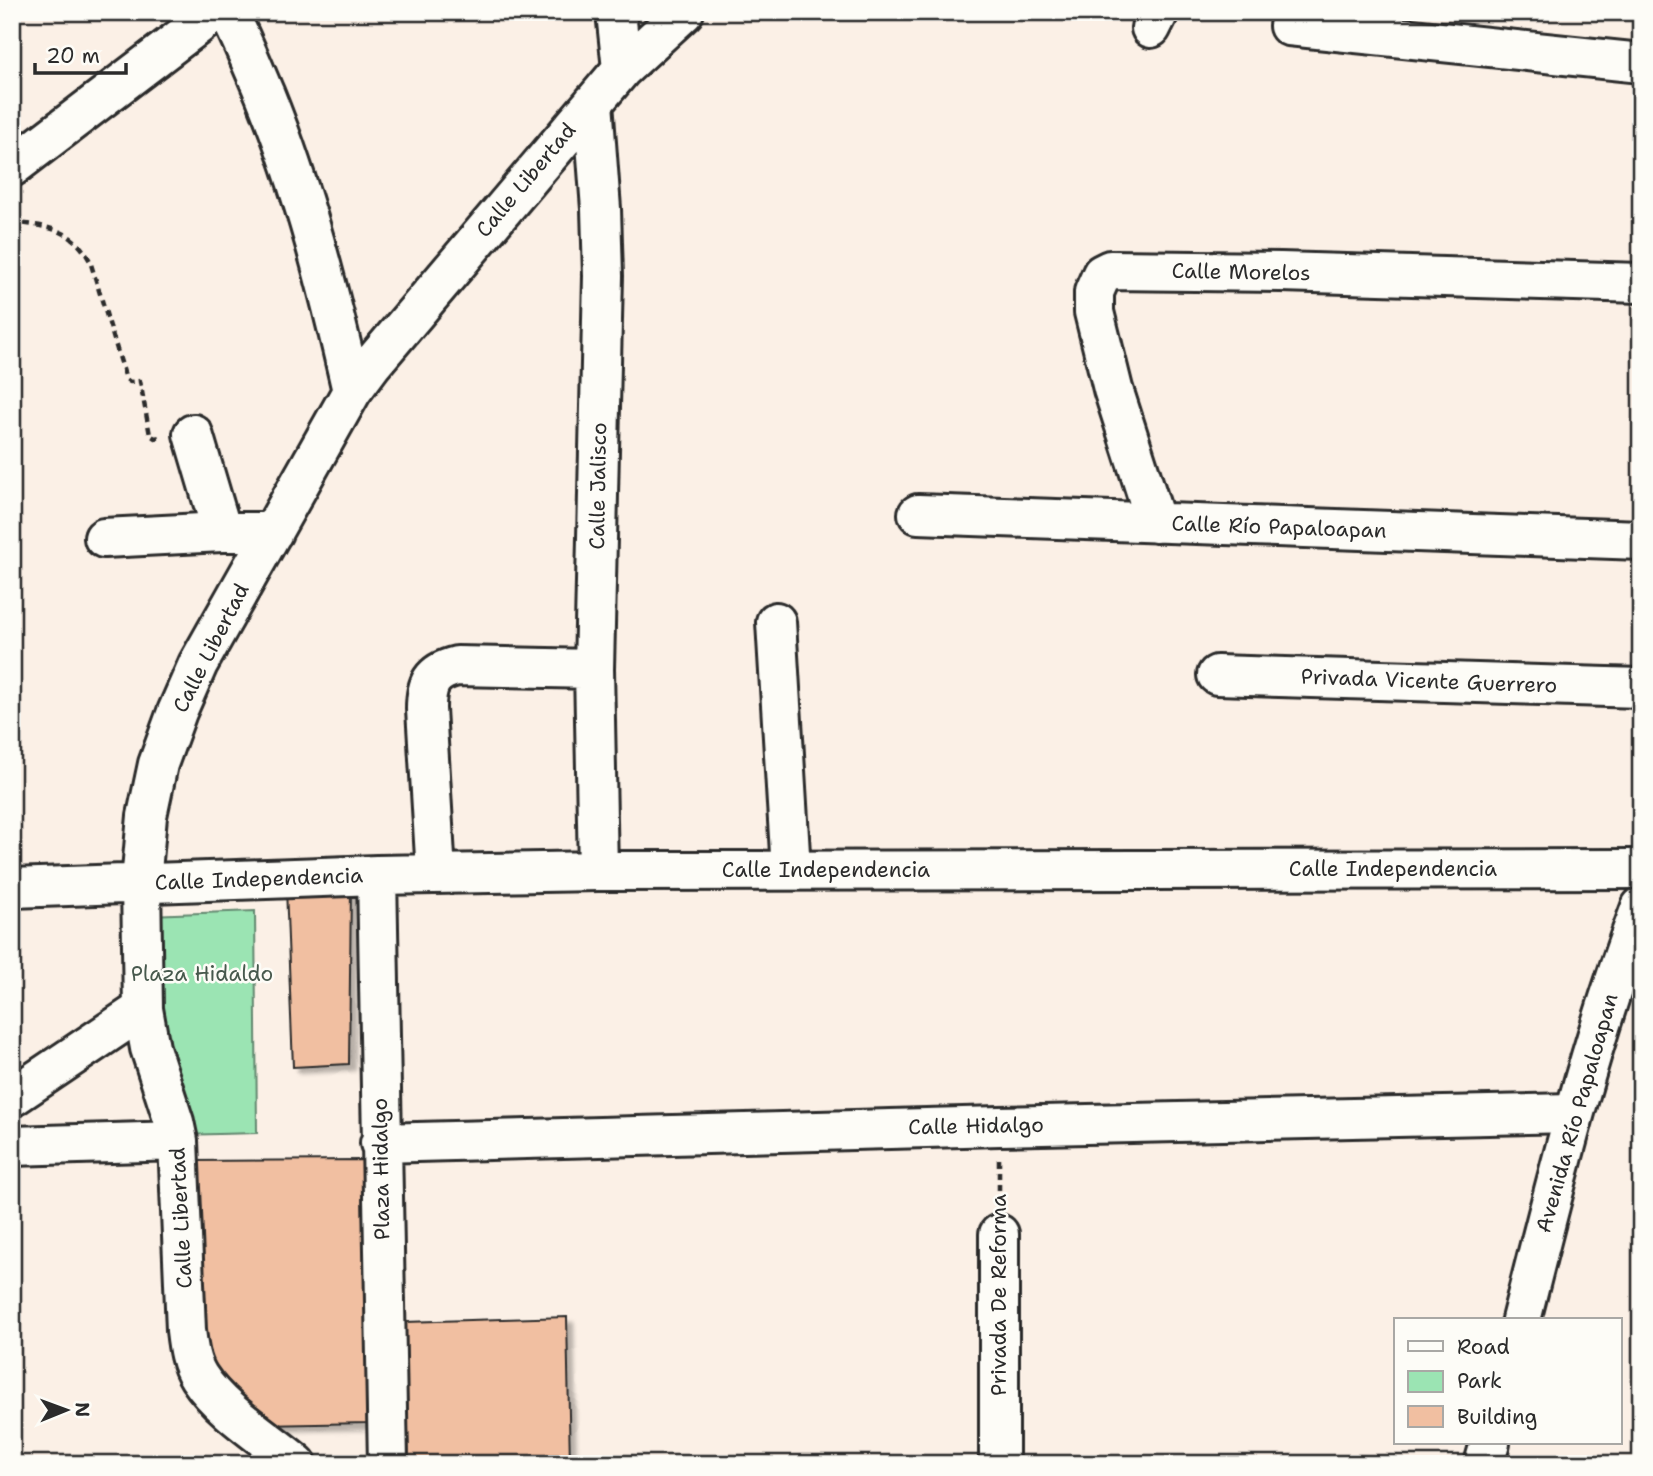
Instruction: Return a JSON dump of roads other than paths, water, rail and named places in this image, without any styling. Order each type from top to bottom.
[{"type":"street","points":[[12,167],[215,12]]},
{"type":"street","points":[[228,12],[244,43],[276,122],[312,226],[352,391]]},
{"type":"street","points":[[616,12],[622,69]]},
{"type":"street","name":"Calle Libertad","points":[[297,1464],[217,1399],[198,1376],[189,1355],[178,1141],[150,1048],[143,1009],[141,883],[147,816],[158,764],[198,664],[352,391],[392,338],[622,69],[684,12]]},
{"type":"street","points":[[1289,26],[1641,63]]},
{"type":"street","name":"Calle Jalisco","points":[[593,103],[603,276],[594,669],[598,871]]},
{"type":"street","name":"Calle Morelos","points":[[1156,523],[1113,389],[1094,312],[1094,292],[1102,274],[1110,270],[1281,272],[1641,283]]},
{"type":"street","points":[[193,434],[222,532]]},
{"type":"street","name":"Calle Río Papaloapan","points":[[918,514],[1641,540]]},
{"type":"street","points":[[104,538],[273,532]]},
{"type":"street","points":[[776,622],[791,870]]},
{"type":"street","points":[[436,874],[426,709],[426,697],[434,676],[457,666],[594,669]]},
{"type":"street","name":"Privada Vicente Guerrero","points":[[1217,675],[1641,688]]},
{"type":"street","name":"Calle Independencia","points":[[12,888],[377,875],[598,871],[1641,869]]},
{"type":"street","name":"Plaza Hidalgo","points":[[377,875],[387,1464]]},
{"type":"street","name":"Avenida Río Papaloapan","points":[[1522,1318],[1573,1113],[1611,991],[1641,907]]},
{"type":"street","points":[[12,1097],[143,1009]]},
{"type":"street","name":"Calle Hidalgo","points":[[380,1143],[1573,1113]]},
{"type":"street","points":[[12,1146],[178,1141]]},
{"type":"street","name":"Privada De Reforma","points":[[999,1234],[999,1464]]},
{"type":"street","points":[[1484,1464],[1490,1444]]},
{"type":"park label","name":"Plaza Hidaldo","points":[[202,974]]}]
